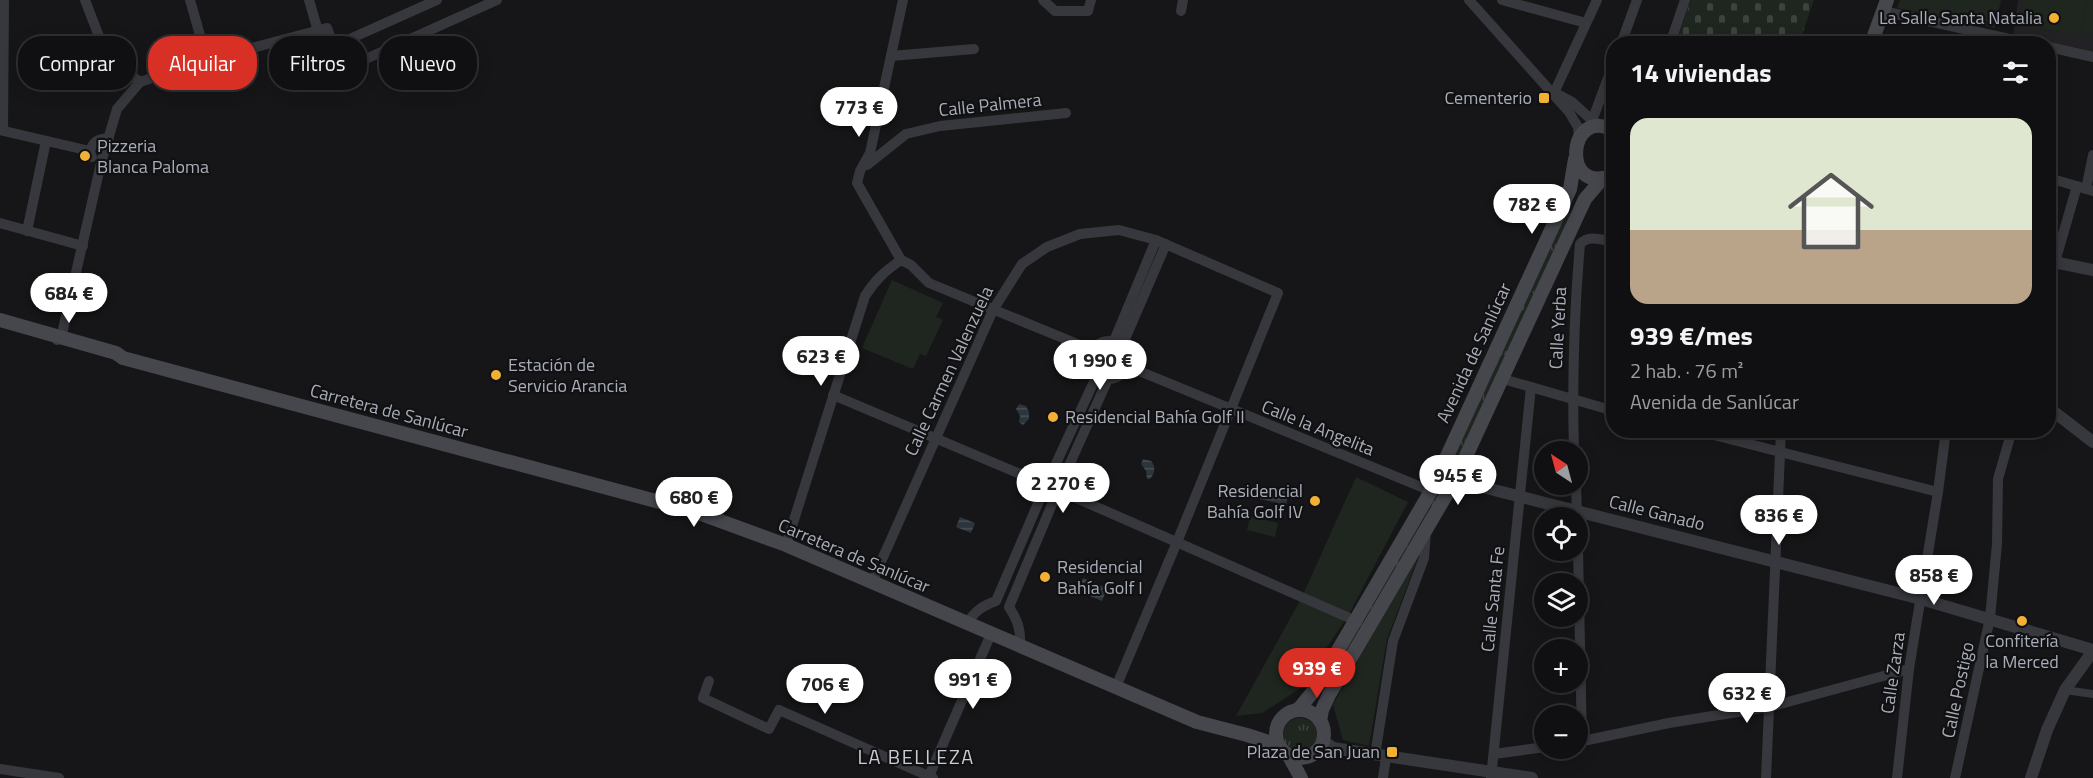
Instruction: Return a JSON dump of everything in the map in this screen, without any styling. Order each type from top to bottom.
[{"type":"main road","points":[[1874,36],[1885,6]]},
{"type":"main road","points":[[1579,138],[1596,124],[1606,128]]},
{"type":"main road","name":"Avenida de Sanlúcar","points":[[1298,710],[1316,688],[1431,491],[1570,189],[1575,147],[1579,138]]},
{"type":"main road","points":[[1575,159],[1585,173],[1606,176]]},
{"type":"main road","name":"Avenida de Sanlúcar","points":[[1320,721],[1329,695],[1455,480],[1585,199],[1606,178]]},
{"type":"main road","name":"Carretera de Sanlúcar","points":[[0,320],[116,353],[123,358],[693,511],[786,545],[1197,722],[1278,745]]},
{"type":"main road","name":"Carretera de Sanlúcar","points":[[0,328],[111,360],[123,358]]},
{"type":"main road","points":[[1247,735],[1281,719],[1290,712],[1298,710],[1309,712],[1320,721],[1323,741],[1317,751],[1310,756],[1301,759],[1289,756]]},
{"type":"main road","points":[[1281,719],[1276,731],[1278,745],[1289,756],[1301,778]]},
{"type":"main road","points":[[1309,778],[1310,756]]},
{"type":"street","points":[[4,0],[1,130],[90,151]]},
{"type":"street","points":[[85,0],[100,39],[116,64],[140,82]]},
{"type":"street","points":[[190,0],[200,36]]},
{"type":"street","points":[[309,0],[318,31]]},
{"type":"street","points":[[356,36],[437,0]]},
{"type":"street","points":[[367,58],[497,0]]},
{"type":"street","points":[[903,0],[870,153],[860,171],[857,183],[901,260],[911,265],[929,284],[1092,350]]},
{"type":"street","points":[[1042,0],[1055,11],[1088,11],[1091,0]]},
{"type":"street","points":[[1469,0],[1554,93],[1578,127],[1579,138]]},
{"type":"street","points":[[1502,0],[1586,23]]},
{"type":"street","points":[[1554,93],[1597,0]]},
{"type":"street","points":[[1624,36],[1637,0]]},
{"type":"street","points":[[1673,36],[1685,0]]},
{"type":"street","points":[[1885,6],[1988,36]]},
{"type":"street","points":[[257,47],[327,28],[330,36]]},
{"type":"street","points":[[891,56],[974,49]]},
{"type":"street","points":[[2056,49],[2093,57]]},
{"type":"street","points":[[0,328],[15,328],[50,339],[61,338],[101,163],[117,110],[140,82],[148,79]]},
{"type":"street","points":[[1554,93],[1572,102],[1596,124],[1606,90]]},
{"type":"street","name":"Calle Palmera","points":[[860,171],[906,134],[940,126],[1066,113]]},
{"type":"street","points":[[101,163],[92,157],[90,151],[93,143],[99,139],[109,138]]},
{"type":"street","points":[[27,231],[46,141]]},
{"type":"street","points":[[2056,252],[2085,188],[2092,162]]},
{"type":"street","points":[[2056,180],[2085,188]]},
{"type":"street","points":[[0,223],[83,246]]},
{"type":"street","name":"Calle Carmen Valenzuela","points":[[872,582],[993,310],[1022,264],[1047,247],[1080,234],[1119,230],[1161,242],[1278,293],[1230,410]]},
{"type":"street","name":"Calle Yerba","points":[[1574,441],[1573,332],[1580,244],[1584,239],[1589,238],[1606,241]]},
{"type":"street","points":[[1118,343],[1161,242]]},
{"type":"street","points":[[786,545],[865,296],[885,271],[901,260]]},
{"type":"street","points":[[2056,262],[2093,270]]},
{"type":"street","points":[[1103,341],[1118,343],[1127,353],[1127,366],[1116,377],[1108,379],[1097,375],[1092,369],[1089,358],[1092,350],[1103,341]]},
{"type":"street","name":"Calle la Angelita","points":[[1127,366],[1431,491]]},
{"type":"street","points":[[996,601],[1097,375]]},
{"type":"street","points":[[1009,607],[1108,379]]},
{"type":"street","points":[[1503,379],[1606,409]]},
{"type":"street","name":"Calle Santa Fe","points":[[1493,773],[1519,497],[1532,387]]},
{"type":"street","points":[[833,394],[1354,620]]},
{"type":"street","points":[[1116,687],[1230,410]]},
{"type":"street","points":[[2056,413],[2092,439]]},
{"type":"street","points":[[1725,438],[1859,474],[1938,492]]},
{"type":"street","points":[[1766,778],[1781,438]]},
{"type":"street","name":"Calle Zarza","points":[[1897,778],[1909,669],[1945,438]]},
{"type":"street","name":"Calle Postigo","points":[[1955,778],[1990,618],[1997,544],[1998,479],[2010,438]]},
{"type":"street","name":"Calle Ganado","points":[[1455,480],[1551,507]]},
{"type":"street","name":"Calle Ganado","points":[[1588,518],[1776,561],[1921,599],[2093,650]]},
{"type":"street","points":[[1383,778],[1381,756],[1393,641],[1424,558],[1426,531]]},
{"type":"street","points":[[1578,561],[1580,705]]},
{"type":"street","points":[[967,623],[984,605],[996,601],[1009,607],[1018,621],[1021,631],[1020,646]]},
{"type":"street","points":[[709,681],[703,698],[769,729],[779,710],[931,777],[991,634]]},
{"type":"street","points":[[2031,778],[2047,730],[2065,690],[2093,650]]},
{"type":"street","points":[[1588,740],[1669,723],[1769,706],[1909,669]]},
{"type":"street","points":[[2065,690],[2093,694]]},
{"type":"street","points":[[1323,741],[1333,748],[1532,778]]},
{"type":"street","points":[[1494,754],[1534,749]]},
{"type":"street","points":[[0,769],[59,778]]},
{"type":"shaded area","name":"La Salle Santa Natalia","points":[[2018,0],[2093,0],[2093,52],[2056,45],[2056,36],[2013,36]]},
{"type":"shaded area","points":[[1019,404],[1026,406],[1029,412],[1029,419],[1023,425],[1019,422],[1020,416],[1016,409]]},
{"type":"shaded area","points":[[1143,459],[1151,461],[1154,465],[1154,472],[1150,479],[1147,479],[1146,471],[1141,464]]},
{"type":"shaded area","points":[[1264,486],[1289,492],[1286,505],[1260,499]]},
{"type":"shaded area","points":[[960,517],[975,523],[971,533],[956,527]]},
{"type":"shaded area","name":"Residencial Bahía Golf I","points":[[1083,578],[1107,588],[1102,601],[1078,591]]},
{"type":"green space","points":[[1691,0],[1814,0],[1801,36],[1678,36]]},
{"type":"green space","points":[[1900,0],[2001,0],[1995,28],[1897,8]]},
{"type":"green space","points":[[2023,0],[2085,0],[2080,35],[2019,25]]},
{"type":"green space","points":[[2087,0],[2093,0],[2093,35],[2082,34]]},
{"type":"green space","points":[[1565,210],[1573,214],[1449,479],[1328,687],[1322,684],[1428,504]]},
{"type":"green space","points":[[892,280],[943,303],[936,317],[943,320],[926,356],[920,354],[913,369],[862,348]]},
{"type":"green space","points":[[1356,477],[1408,502],[1348,616],[1298,690],[1262,713],[1236,716],[1302,597]]},
{"type":"green space","points":[[1250,516],[1278,523],[1275,537],[1247,530]]},
{"type":"green space","points":[[1418,552],[1418,558],[1387,639],[1369,746],[1343,740],[1333,705]]},
{"type":"green space","points":[[1300,718],[1312,723],[1317,735],[1312,747],[1300,752],[1288,747],[1283,735],[1288,723]]},
{"type":"place","name":"La Salle Santa Natalia","points":[[2054,18]]},
{"type":"place","name":"Cementerio","points":[[1544,98]]},
{"type":"place","name":"Pizzeria Blanca Paloma","points":[[85,156]]},
{"type":"place","name":"Estación de Servicio Arancia","points":[[496,375]]},
{"type":"place","name":"Residencial Bahía Golf II","points":[[1053,417]]},
{"type":"place","name":"Residencial Bahía Golf IV","points":[[1315,501]]},
{"type":"place","name":"Residencial Bahía Golf I","points":[[1045,577]]},
{"type":"place","name":"Confitería la Merced","points":[[2022,621]]},
{"type":"place","name":"Plaza de San Juan","points":[[1392,752]]},
{"type":"district","name":"LA BELLEZA","points":[[916,757]]}]
